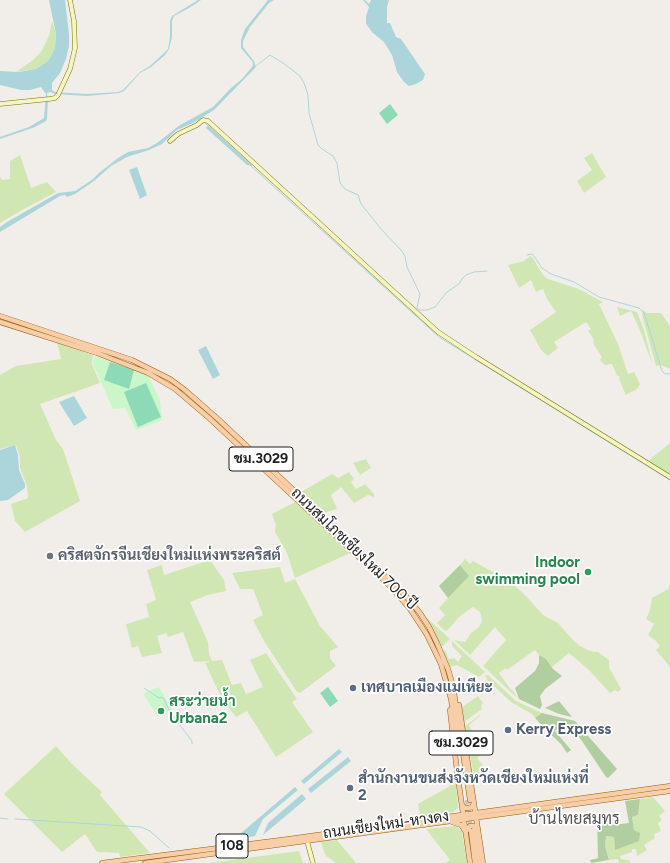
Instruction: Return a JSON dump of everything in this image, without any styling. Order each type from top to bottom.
[{"type":"main road","name":"ถนนสมโภชเชียงใหม่ 700 ปี","points":[[0,316],[132,360],[170,379],[218,419],[409,599],[426,618],[444,657],[451,688],[470,801]]},
{"type":"main road","name":"ถนนสมโภชเชียงใหม่ 700 ปี","points":[[0,322],[135,367],[161,379],[188,398],[400,597],[418,619],[427,635],[451,688]]},
{"type":"main road","points":[[451,688],[457,696],[462,725],[470,801],[476,816],[470,863]]},
{"type":"main road","points":[[451,688],[455,756],[461,804],[464,817],[474,831],[483,863]]},
{"type":"main road","name":"ถนนเชียงใหม่-หางดง","points":[[145,863],[476,816],[670,786]]},
{"type":"main road","name":"ถนนเชียงใหม่-หางดง","points":[[489,814],[670,792]]},
{"type":"main road","points":[[461,804],[464,808],[469,808],[473,806],[470,801]]},
{"type":"main road","points":[[470,801],[489,814],[474,831],[475,863]]},
{"type":"main road","points":[[461,804],[458,811],[451,819],[474,831]]},
{"type":"main road","points":[[474,831],[479,863]]},
{"type":"main road","name":"ถนนเชียงใหม่-หางดง","points":[[102,863],[174,853],[310,839]]},
{"type":"main road","points":[[174,853],[175,859]]},
{"type":"street","points":[[0,104],[47,100],[55,98],[59,93],[70,69],[75,48],[74,21],[70,0]]},
{"type":"street","points":[[170,141],[178,134],[197,125],[203,120],[208,121],[437,332],[670,477]]},
{"type":"street","points":[[310,839],[313,863]]},
{"type":"green space","points":[[52,21],[56,34],[55,48],[50,58],[47,62],[36,69],[16,72],[33,60],[41,52],[49,36]]},
{"type":"green space","points":[[390,104],[398,115],[387,124],[379,113]]},
{"type":"green space","points":[[592,153],[606,177],[584,193],[577,181],[592,170],[584,158]]},
{"type":"green space","points":[[20,155],[31,188],[47,182],[56,192],[0,223],[0,177],[2,180],[10,179],[10,161]]},
{"type":"green space","points":[[530,256],[533,258],[543,275],[548,279],[579,289],[603,302],[599,304],[618,344],[628,374],[634,372],[640,384],[637,389],[626,395],[619,379],[620,378],[617,376],[612,364],[605,365],[600,360],[602,357],[594,345],[593,338],[588,331],[591,329],[586,322],[554,342],[558,348],[548,356],[541,350],[530,330],[556,312],[547,299],[543,289],[536,292],[531,280],[519,288],[508,265],[524,261]]},
{"type":"green space","points":[[617,307],[637,312],[644,330],[653,366],[631,311],[620,316]]},
{"type":"green space","points":[[643,310],[647,313],[661,313],[670,326],[670,369],[661,365],[656,366],[642,315]]},
{"type":"green space","points":[[57,342],[93,355],[92,364],[100,383],[40,404],[56,440],[63,449],[80,501],[25,532],[15,521],[11,504],[28,498],[27,486],[20,468],[20,457],[16,445],[0,449],[0,375],[16,366],[61,359]]},
{"type":"green space","points":[[94,356],[148,375],[160,400],[162,420],[136,430],[125,408],[113,409],[93,364]]},
{"type":"green space","points":[[110,362],[134,370],[129,389],[104,380]]},
{"type":"green space","points":[[146,383],[161,417],[138,427],[124,392]]},
{"type":"green space","points":[[670,443],[670,474],[648,461]]},
{"type":"green space","points":[[366,459],[371,468],[360,475],[353,463]]},
{"type":"green space","points":[[349,472],[354,479],[351,482],[356,489],[365,484],[374,494],[374,497],[368,495],[354,503],[341,487],[331,495],[337,509],[323,513],[301,492],[332,474],[338,478]]},
{"type":"green space","points":[[295,502],[350,553],[295,578],[287,553],[275,532],[276,525],[272,514]]},
{"type":"green space","points":[[465,559],[470,564],[473,561],[511,582],[543,615],[558,623],[580,646],[590,651],[598,652],[609,660],[609,667],[621,689],[618,692],[615,690],[610,693],[589,670],[569,653],[552,667],[546,659],[539,655],[535,650],[507,670],[506,668],[499,673],[511,690],[512,689],[517,698],[483,666],[506,640],[495,627],[470,655],[454,640],[465,642],[471,633],[479,627],[482,621],[480,612],[473,607],[458,618],[447,631],[437,623],[445,615],[439,608],[468,576],[460,565]]},
{"type":"green space","points":[[210,560],[224,580],[226,591],[208,595],[190,602],[208,642],[209,654],[212,661],[222,660],[232,685],[241,683],[246,694],[263,687],[250,660],[266,653],[297,699],[292,702],[313,732],[276,757],[247,711],[236,717],[222,699],[205,663],[211,661],[194,662],[183,632],[168,637],[166,633],[157,636],[162,653],[142,657],[138,646],[132,648],[126,624],[149,617],[146,604],[156,600],[147,570],[162,565],[164,575]]},
{"type":"green space","points":[[460,565],[469,576],[448,598],[439,586]]},
{"type":"green space","points":[[280,567],[285,583],[295,579],[320,626],[338,647],[330,651],[330,658],[336,666],[300,693],[297,692],[264,641],[253,620],[263,615],[253,589],[240,589],[232,573]]},
{"type":"green space","points":[[670,584],[670,667],[656,650],[660,646],[648,635],[654,624],[646,619],[650,610],[652,598],[668,589]]},
{"type":"green space","points":[[427,618],[450,639],[442,647],[426,619]]},
{"type":"green space","points":[[452,641],[485,672],[479,677],[457,665],[450,667],[443,651],[445,650],[449,659],[454,658],[458,662],[462,656],[452,646]]},
{"type":"green space","points":[[539,655],[546,659],[553,669],[562,676],[545,689],[540,696],[542,705],[540,709],[519,699],[515,688],[535,671],[539,663]]},
{"type":"green space","points":[[488,675],[516,701],[542,713],[535,718],[532,714],[511,702],[493,685],[491,686],[485,676]]},
{"type":"green space","points":[[159,687],[175,715],[168,714],[163,706],[161,708],[159,706],[157,708],[161,714],[157,716],[143,693]]},
{"type":"green space","points":[[328,687],[338,701],[330,707],[320,693]]},
{"type":"green space","points":[[478,696],[483,703],[481,705],[482,709],[464,722],[462,707]]},
{"type":"green space","points":[[559,701],[572,717],[559,714],[545,708]]},
{"type":"green space","points":[[542,713],[575,721],[617,769],[608,778],[606,777],[570,726],[561,725],[555,731],[571,750],[567,753],[561,744],[535,718]]},
{"type":"green space","points":[[480,715],[469,725],[483,753],[477,758],[483,765],[480,767],[482,772],[479,776],[474,777],[465,726]]},
{"type":"green space","points":[[56,746],[72,764],[102,792],[100,795],[150,853],[120,857],[119,853],[97,852],[85,834],[62,852],[4,794]]},
{"type":"green space","points":[[448,782],[456,784],[458,808],[453,812],[421,818],[418,804],[450,786]]},
{"type":"green space","points":[[653,797],[665,811],[659,816],[662,820],[658,823],[661,831],[654,834],[655,838],[644,845],[647,850],[637,856],[636,849],[632,849],[632,852],[620,856],[621,859],[629,860],[630,863],[619,863],[618,859],[609,860],[605,846],[606,836],[614,837],[615,849],[634,830],[632,817],[638,815],[640,799]]},
{"type":"green space","points":[[640,799],[638,815],[632,817],[634,830],[640,833],[639,841],[615,850],[614,837],[606,836],[605,846],[609,860],[591,863],[590,860],[598,858],[597,821],[612,818],[613,825],[629,823],[625,801]]},
{"type":"green space","points":[[456,826],[462,832],[467,863],[445,863],[450,860],[426,829]]},
{"type":"green space","points":[[337,840],[356,863],[336,863],[325,855],[321,842]]},
{"type":"green space","points":[[299,851],[303,863],[209,863]]},
{"type":"water","points":[[49,0],[65,0],[69,34],[69,46],[66,59],[60,73],[52,83],[52,90],[55,92],[87,94],[118,92],[123,90],[140,72],[150,66],[168,49],[170,21],[172,16],[198,0],[201,0],[174,16],[172,21],[172,37],[169,49],[165,55],[151,67],[140,73],[124,91],[119,93],[87,96],[55,94],[50,92],[47,93],[48,101],[46,121],[35,127],[0,139],[0,137],[29,127],[44,118],[46,94],[41,87],[30,90],[21,90],[0,85],[0,71],[19,72],[36,69],[47,62],[50,58],[55,48],[56,34]]},
{"type":"water","points":[[268,0],[274,0],[269,3],[250,27],[243,41],[243,47],[254,61],[256,67],[214,110],[193,123],[177,130],[162,144],[127,157],[111,166],[94,181],[75,194],[67,197],[65,195],[60,196],[0,232],[0,227],[7,222],[58,193],[75,191],[92,180],[118,158],[128,152],[148,148],[180,125],[213,107],[242,79],[252,67],[252,61],[241,48],[241,40],[245,29]]},
{"type":"water","points":[[363,0],[369,4],[371,0],[389,0],[387,7],[387,23],[390,23],[396,37],[401,39],[425,74],[423,80],[409,86],[404,82],[397,72],[392,55],[384,42],[373,33],[366,24],[366,16],[369,7]]},
{"type":"water","points":[[208,125],[253,166],[247,165],[206,128]]},
{"type":"water","points":[[137,167],[147,195],[140,199],[129,170]]},
{"type":"water","points":[[206,346],[220,375],[213,379],[198,350]]},
{"type":"water","points":[[74,396],[87,418],[74,426],[59,402]]},
{"type":"water","points":[[15,445],[18,455],[19,470],[25,484],[25,488],[8,500],[0,501],[0,450]]},
{"type":"water","points":[[339,749],[342,752],[304,784],[301,781]]},
{"type":"water","points":[[348,757],[351,761],[311,793],[308,789]]},
{"type":"water","points":[[295,787],[298,790],[263,819],[255,836],[233,840]]},
{"type":"water","points":[[302,794],[306,799],[263,835],[268,823]]},
{"type":"waterway","points":[[256,66],[270,55],[300,76],[308,95],[309,113],[318,145],[333,156],[337,163],[340,183],[345,189],[358,195],[361,204],[405,256],[407,267],[420,294],[417,308],[419,310],[427,310],[435,307],[447,292],[459,284],[466,275],[474,272],[487,271]]},
{"type":"waterway","points":[[205,123],[208,126]]},
{"type":"waterway","points":[[250,165],[439,337],[670,480]]},
{"type":"waterway","points":[[527,255],[532,254],[542,268],[551,274],[574,282],[599,297],[639,308],[644,313],[662,371],[665,374],[670,374]]},
{"type":"waterway","points":[[144,688],[159,698],[161,697],[164,699],[170,712],[192,741],[192,744]]},
{"type":"waterway","points":[[0,818],[8,819]]},
{"type":"waterway","points":[[15,819],[141,827],[150,831],[169,848]]},
{"type":"tunnel","points":[[467,800],[471,829]]},
{"type":"place","name":"คริสตจักรจีนเชียงใหม่แห่งพระคริสต์","points":[[50,556]]},
{"type":"place","name":"Indoor swimming pool","points":[[588,572]]},
{"type":"place","name":"เทศบาลเมืองแม่เหียะ","points":[[353,688]]},
{"type":"place","name":"สระว่ายน้ำ Urbana2","points":[[161,711]]},
{"type":"place","name":"Kerry Express","points":[[508,730]]},
{"type":"place","name":"สำนักงานขนส่งจังหวัดเชียงใหม่แห่งที่ 2","points":[[350,788]]},
{"type":"district","name":"บ้านไทยสมุทร","points":[[574,819]]}]
